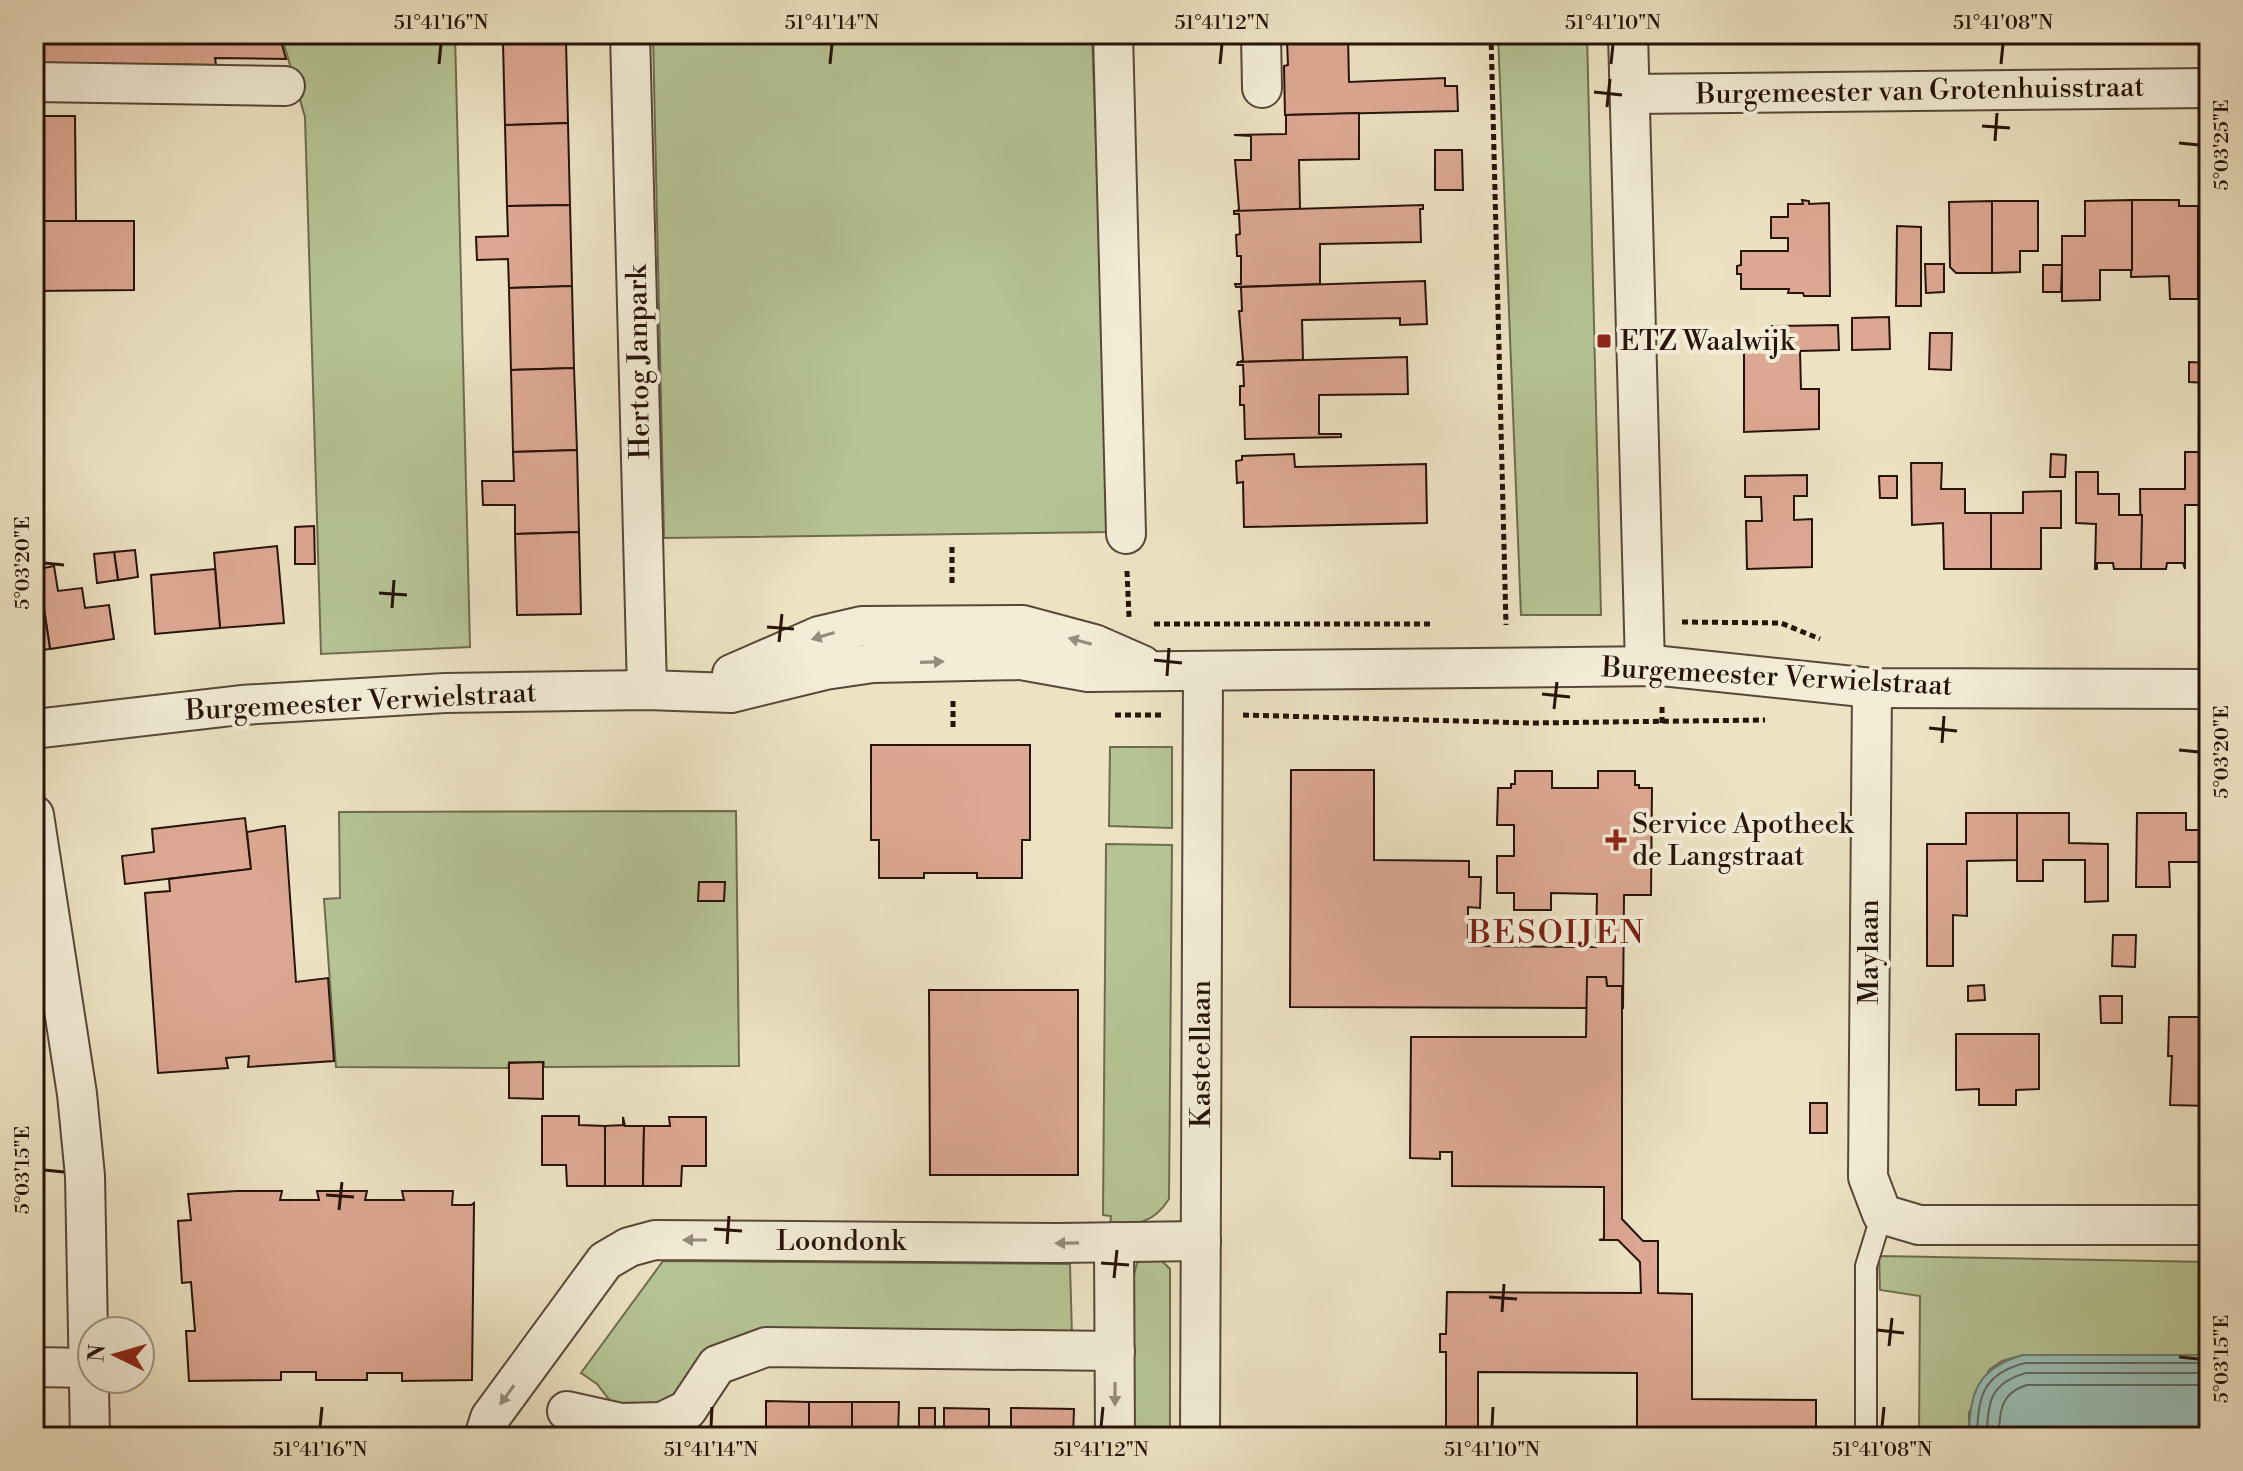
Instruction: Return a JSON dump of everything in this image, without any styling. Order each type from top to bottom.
[{"type":"street","name":"Hertog Janpark","points":[[630,34],[647,690]]},
{"type":"street","points":[[1113,34],[1126,534]]},
{"type":"street","points":[[1261,34],[1262,88]]},
{"type":"street","points":[[1628,34],[1645,666]]},
{"type":"street","points":[[34,82],[285,86]]},
{"type":"street","name":"Burgemeester van Grotenhuisstraat","points":[[1630,94],[2209,88]]},
{"type":"street","name":"Burgemeester Verwielstraat","points":[[34,729],[241,705],[445,693],[689,692],[819,636],[862,626],[1023,625],[1094,644],[1152,670],[1645,666],[1753,673],[1872,688],[2209,689]]},
{"type":"street","name":"Kasteellaan","points":[[1200,1437],[1203,671]]},
{"type":"street","name":"Maylaan","points":[[1872,688],[1868,1177],[1882,1214]]},
{"type":"street","points":[[34,815],[77,1094],[84,1162],[88,1315]]},
{"type":"street","points":[[1882,1214],[1919,1225],[2209,1225]]},
{"type":"street","name":"Loondonk","points":[[484,1437],[490,1418],[605,1261],[629,1247],[655,1240],[1201,1241]]},
{"type":"street","points":[[1114,1242],[1115,1437]]},
{"type":"street","points":[[567,1411],[621,1423],[662,1422],[687,1410],[717,1365],[766,1347],[1115,1351]]},
{"type":"street","points":[[34,1367],[76,1368]]},
{"type":"street","points":[[90,1395],[90,1437]]},
{"type":"lane","points":[[1866,1437],[1866,1266],[1882,1214]]},
{"type":"path","points":[[1491,34],[1506,625]]},
{"type":"green space","points":[[281,34],[455,34],[470,647],[321,654],[305,117]]},
{"type":"green space","points":[[653,34],[1092,34],[1110,532],[664,538]]},
{"type":"green space","points":[[1498,34],[1587,34],[1601,615],[1521,615]]},
{"type":"green space","points":[[1110,747],[1172,747],[1172,828],[1109,826]]},
{"type":"green space","points":[[736,811],[739,1066],[544,1067],[544,1062],[509,1062],[508,1068],[336,1067],[324,899],[340,898],[339,812]]},
{"type":"green space","points":[[1106,844],[1172,845],[1169,1199],[1151,1218],[1120,1225],[1110,1225],[1111,1216],[1103,1215]]},
{"type":"green space","points":[[1879,1256],[2209,1262],[2209,1355],[2023,1355],[2002,1361],[1989,1370],[1969,1413],[1969,1437],[1919,1437],[1920,1296],[1880,1290]]},
{"type":"green space","points":[[1142,1259],[1160,1259],[1170,1269],[1170,1437],[1132,1437],[1133,1279],[1137,1263]]},
{"type":"green space","points":[[663,1261],[1070,1264],[1072,1336],[749,1337],[682,1398],[653,1412],[611,1402],[597,1384],[581,1373]]},
{"type":"water","points":[[2023,1355],[2209,1355],[2209,1437],[1969,1437],[1971,1407],[1979,1384],[1996,1367]]},
{"type":"building","points":[[34,34],[279,34],[286,59],[215,58],[216,65],[34,63]]},
{"type":"building","points":[[503,34],[566,34],[566,41],[503,43]]},
{"type":"building","points":[[1300,34],[1409,34],[1300,37]]},
{"type":"building","points":[[1348,36],[1349,82],[1445,78],[1445,86],[1457,86],[1458,111],[1285,115],[1284,66],[1288,65],[1287,41],[1283,41],[1284,38]]},
{"type":"building","points":[[566,41],[568,123],[505,125],[503,43]]},
{"type":"building","points":[[1359,113],[1359,159],[1299,160],[1300,210],[1236,212],[1239,209],[1235,160],[1251,160],[1251,136],[1234,135],[1286,134],[1286,115]]},
{"type":"building","points":[[34,116],[75,116],[76,221],[34,221]]},
{"type":"building","points":[[568,123],[570,205],[507,206],[505,125]]},
{"type":"building","points":[[1435,150],[1462,150],[1463,190],[1435,190]]},
{"type":"building","points":[[1802,200],[1809,201],[1809,204],[1829,203],[1830,296],[1804,296],[1803,293],[1788,293],[1789,289],[1741,289],[1741,274],[1737,274],[1737,266],[1741,265],[1741,251],[1788,251],[1788,238],[1771,238],[1771,217],[1788,217],[1788,204],[1803,204]]},
{"type":"building","points":[[2132,200],[2179,200],[2179,206],[2198,206],[2198,299],[2170,299],[2169,276],[2131,277]]},
{"type":"building","points":[[2132,200],[2132,270],[2100,270],[2100,300],[2062,301],[2062,236],[2085,236],[2085,201]]},
{"type":"building","points":[[1992,201],[2038,201],[2038,251],[2020,251],[2020,272],[1992,273]]},
{"type":"building","points":[[1992,201],[1992,273],[1956,273],[1950,267],[1949,202]]},
{"type":"building","points":[[570,205],[572,286],[509,288],[508,259],[477,260],[476,237],[508,236],[507,206]]},
{"type":"building","points":[[1423,205],[1420,209],[1421,242],[1320,244],[1320,284],[1236,287],[1235,284],[1241,284],[1241,256],[1237,256],[1236,235],[1240,234],[1239,214],[1234,214],[1234,211]]},
{"type":"building","points":[[34,221],[134,221],[134,290],[34,291]]},
{"type":"building","points":[[1897,226],[1921,227],[1921,306],[1896,306]]},
{"type":"building","points":[[1925,264],[1944,264],[1944,292],[1926,293]]},
{"type":"building","points":[[2043,265],[2062,265],[2061,292],[2043,292]]},
{"type":"building","points":[[1425,281],[1427,324],[1400,325],[1400,318],[1302,320],[1303,360],[1240,362],[1243,360],[1239,311],[1242,311],[1241,287]]},
{"type":"building","points":[[572,286],[574,368],[511,370],[509,288]]},
{"type":"building","points":[[1889,317],[1890,349],[1852,350],[1852,318]]},
{"type":"building","points":[[1838,325],[1839,350],[1800,351],[1801,389],[1819,389],[1819,429],[1744,432],[1744,351],[1773,350],[1772,326]]},
{"type":"building","points":[[1930,333],[1952,333],[1951,370],[1929,369]]},
{"type":"building","points":[[1407,357],[1408,394],[1319,395],[1319,434],[1341,434],[1341,437],[1245,439],[1244,405],[1240,405],[1240,386],[1244,386],[1243,365],[1237,365],[1238,362]]},
{"type":"building","points":[[2189,362],[2209,363],[2209,383],[2189,382]]},
{"type":"building","points":[[574,368],[577,450],[513,452],[511,370]]},
{"type":"building","points":[[2209,422],[2209,505],[2206,505]]},
{"type":"building","points":[[577,450],[579,532],[515,534],[515,505],[483,505],[482,481],[514,481],[513,452]]},
{"type":"building","points":[[2185,452],[2206,452],[2206,505],[2185,505],[2185,569],[2183,563],[2167,563],[2166,569],[2141,569],[2140,489],[2185,489]]},
{"type":"building","points":[[1294,454],[1295,467],[1426,464],[1427,523],[1244,527],[1243,482],[1237,483],[1236,461],[1242,460],[1242,456]]},
{"type":"building","points":[[2051,454],[2066,455],[2065,477],[2050,477]]},
{"type":"building","points":[[1911,463],[1942,463],[1941,489],[1965,489],[1965,513],[1991,513],[1991,569],[1944,569],[1943,523],[1912,525]]},
{"type":"building","points":[[2076,472],[2098,472],[2098,494],[2119,494],[2119,515],[2142,515],[2141,569],[2114,569],[2113,563],[2097,563],[2095,569],[2096,524],[2076,523]]},
{"type":"building","points":[[1807,475],[1807,496],[1794,496],[1794,520],[1812,519],[1812,567],[1747,569],[1746,521],[1762,521],[1761,497],[1745,497],[1745,476]]},
{"type":"building","points":[[1879,476],[1897,476],[1897,498],[1880,498]]},
{"type":"building","points":[[2061,491],[2061,528],[2041,528],[2041,569],[1991,569],[1991,513],[2023,513],[2023,492]]},
{"type":"building","points":[[314,526],[315,564],[295,564],[295,527]]},
{"type":"building","points":[[579,532],[581,614],[517,615],[515,534]]},
{"type":"building","points":[[277,546],[284,623],[220,628],[214,553]]},
{"type":"building","points":[[135,550],[138,577],[118,580],[114,552]]},
{"type":"building","points":[[114,552],[118,580],[97,583],[94,554]]},
{"type":"building","points":[[54,566],[58,591],[82,588],[85,608],[109,605],[114,639],[50,649],[38,569]]},
{"type":"building","points":[[34,569],[38,569],[50,649],[34,651]]},
{"type":"building","points":[[215,569],[220,628],[155,634],[151,575]]},
{"type":"building","points":[[871,745],[1030,745],[1030,840],[1022,840],[1022,878],[977,878],[977,873],[924,873],[924,878],[879,878],[879,840],[871,840]]},
{"type":"building","points":[[1291,770],[1374,770],[1374,860],[1469,861],[1469,877],[1481,877],[1480,908],[1468,907],[1468,946],[1596,947],[1597,894],[1551,893],[1551,910],[1514,910],[1514,893],[1497,893],[1497,856],[1514,856],[1514,825],[1497,825],[1498,788],[1511,788],[1511,784],[1515,784],[1515,771],[1552,771],[1552,788],[1598,788],[1598,771],[1635,771],[1635,785],[1652,788],[1651,895],[1624,895],[1623,1009],[1622,986],[1607,986],[1606,977],[1587,977],[1587,1008],[1290,1007]]},
{"type":"building","points":[[1966,813],[2017,813],[2017,860],[1967,861],[1967,916],[1953,915],[1953,966],[1927,966],[1927,844],[1966,844]]},
{"type":"building","points":[[2017,813],[2069,813],[2069,843],[2108,844],[2108,901],[2085,902],[2085,860],[2043,860],[2043,881],[2017,881]]},
{"type":"building","points":[[2137,813],[2186,813],[2186,830],[2205,830],[2205,862],[2169,862],[2170,887],[2136,887]]},
{"type":"building","points":[[245,818],[251,869],[125,884],[122,856],[154,852],[152,829]]},
{"type":"building","points":[[285,826],[296,982],[328,978],[334,1061],[248,1067],[249,1056],[226,1058],[228,1068],[158,1073],[145,893],[170,891],[169,879],[251,869],[247,832]]},
{"type":"building","points":[[2205,830],[2209,830],[2209,878],[2205,878]]},
{"type":"building","points":[[699,882],[725,882],[724,901],[698,901]]},
{"type":"building","points":[[2113,935],[2136,935],[2135,967],[2112,966]]},
{"type":"building","points":[[2205,943],[2209,943],[2209,974],[2205,974]]},
{"type":"building","points":[[1587,977],[1606,977],[1607,986],[1622,986],[1622,1219],[1643,1241],[1658,1241],[1658,1293],[1692,1294],[1692,1399],[1816,1400],[1816,1437],[1637,1437],[1637,1373],[1478,1372],[1478,1437],[1446,1437],[1446,1352],[1440,1352],[1440,1334],[1446,1334],[1447,1292],[1641,1293],[1640,1262],[1618,1240],[1599,1240],[1604,1239],[1604,1187],[1452,1186],[1452,1152],[1440,1152],[1440,1159],[1410,1158],[1411,1037],[1586,1037]]},
{"type":"building","points":[[1984,985],[1985,1000],[1968,1001],[1968,986]]},
{"type":"building","points":[[929,990],[1078,990],[1078,1175],[930,1175]]},
{"type":"building","points":[[2100,996],[2122,996],[2122,1023],[2101,1023]]},
{"type":"building","points":[[2169,1017],[2209,1017],[2209,1106],[2170,1105],[2172,1056],[2168,1056]]},
{"type":"building","points":[[1956,1034],[2039,1034],[2039,1089],[2016,1090],[2016,1105],[1979,1105],[1979,1089],[1956,1090]]},
{"type":"building","points":[[543,1062],[543,1099],[509,1098],[509,1063]]},
{"type":"building","points":[[1810,1103],[1827,1103],[1827,1133],[1810,1133]]},
{"type":"building","points":[[542,1116],[579,1116],[579,1125],[605,1126],[605,1186],[567,1186],[566,1165],[542,1165]]},
{"type":"building","points":[[623,1117],[625,1126],[644,1126],[643,1186],[605,1186],[605,1126],[623,1125]]},
{"type":"building","points":[[669,1117],[706,1117],[706,1166],[682,1166],[681,1186],[643,1186],[644,1126],[670,1126]]},
{"type":"building","points":[[282,1191],[280,1200],[319,1200],[317,1191],[367,1191],[365,1200],[404,1200],[402,1191],[453,1191],[452,1205],[474,1203],[472,1380],[402,1381],[402,1373],[367,1373],[367,1380],[316,1380],[316,1372],[281,1372],[281,1380],[189,1381],[186,1331],[195,1331],[191,1282],[182,1283],[178,1221],[191,1220],[188,1194]]},
{"type":"building","points":[[766,1401],[809,1402],[809,1437],[766,1437]]},
{"type":"building","points":[[809,1402],[852,1402],[852,1437],[809,1437]]},
{"type":"building","points":[[852,1402],[899,1402],[898,1437],[852,1437]]},
{"type":"building","points":[[919,1408],[935,1408],[935,1437],[919,1437]]},
{"type":"building","points":[[944,1408],[989,1409],[989,1437],[944,1437]]},
{"type":"building","points":[[1011,1408],[1074,1409],[1073,1437],[1011,1437]]},
{"type":"place","name":"ETZ Waalwijk","points":[[1604,341]]},
{"type":"place","name":"Service Apotheek de Langstraat","points":[[1616,840]]},
{"type":"district","name":"BESOIJEN","points":[[1557,933]]}]
